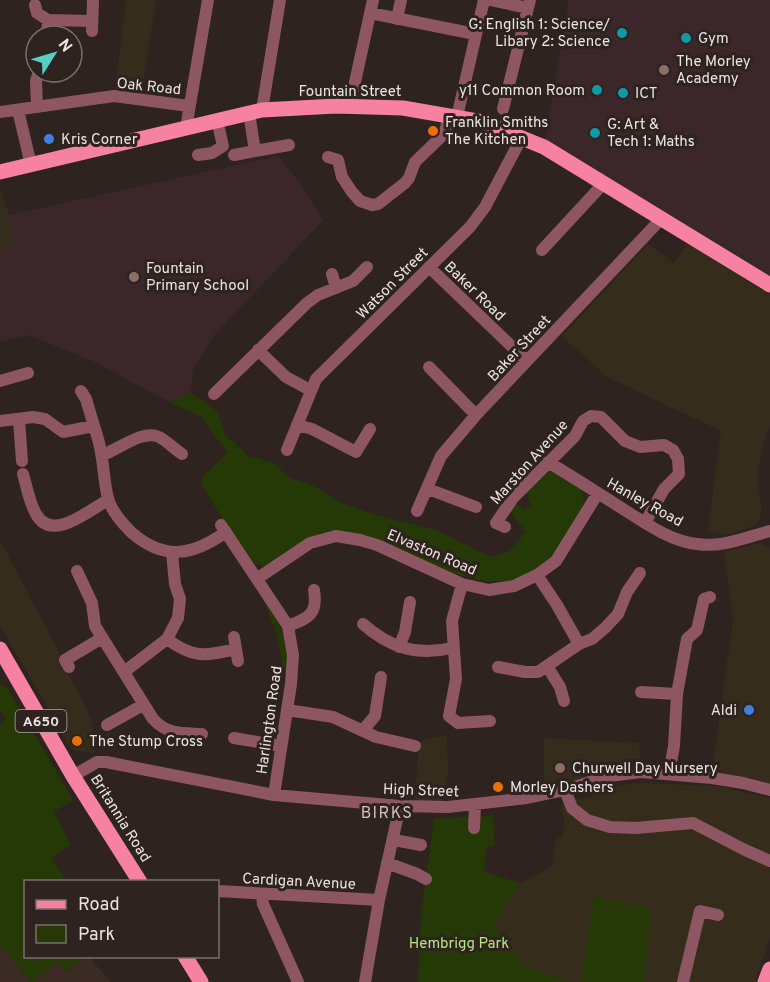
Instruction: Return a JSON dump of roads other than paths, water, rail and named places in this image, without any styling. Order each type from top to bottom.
[{"type":"main road","name":"Fountain Street","points":[[0,172],[256,112],[350,105],[403,108],[483,122],[544,147],[770,285]]},
{"type":"main road","name":"Britannia Road","points":[[0,649],[4,669],[140,880]]},
{"type":"main road","points":[[187,958],[201,982]]},
{"type":"main road","points":[[765,982],[770,969]]},
{"type":"street","points":[[35,4],[37,13],[48,20],[92,26],[93,0]]},
{"type":"street","points":[[186,128],[208,0]]},
{"type":"street","points":[[255,150],[256,112],[280,0]]},
{"type":"street","points":[[350,105],[373,0]]},
{"type":"street","points":[[397,19],[401,0]]},
{"type":"street","points":[[328,158],[338,160],[342,177],[360,201],[372,205],[378,204],[405,183],[415,162],[444,134],[453,116],[484,0]]},
{"type":"street","points":[[490,0],[529,4],[503,109]]},
{"type":"street","points":[[370,13],[475,34]]},
{"type":"street","points":[[48,20],[48,24]]},
{"type":"street","points":[[36,84],[37,107]]},
{"type":"street","name":"Oak Road","points":[[0,112],[114,96],[189,106]]},
{"type":"street","points":[[18,110],[31,165]]},
{"type":"street","points":[[198,154],[212,153],[223,146],[217,120]]},
{"type":"street","name":"Watson Street","points":[[287,450],[316,379],[475,220],[485,207],[522,137]]},
{"type":"street","points":[[234,154],[289,145]]},
{"type":"street","points":[[542,250],[604,183]]},
{"type":"street","name":"Baker Street","points":[[417,511],[441,456],[476,415],[662,218]]},
{"type":"street","points":[[214,394],[307,303],[318,295],[353,281],[367,267]]},
{"type":"street","name":"Baker Road","points":[[429,267],[527,361]]},
{"type":"street","points":[[332,274],[336,288]]},
{"type":"street","points":[[258,350],[286,377],[310,390]]},
{"type":"street","points":[[429,367],[476,415]]},
{"type":"street","points":[[0,381],[28,373]]},
{"type":"street","points":[[81,391],[86,399],[102,455],[108,500],[123,524],[135,536],[154,549],[172,553],[175,584],[180,599],[178,618],[167,639],[143,660],[124,672]]},
{"type":"street","name":"Marston Avenue","points":[[505,527],[496,523],[513,498],[575,436],[583,421],[591,416],[601,417],[625,441],[640,447],[664,445],[673,450],[678,459],[679,474],[664,489],[645,523]]},
{"type":"street","points":[[0,421],[33,417],[45,419],[63,432],[94,426]]},
{"type":"street","points":[[19,420],[22,461]]},
{"type":"street","points":[[297,425],[312,429],[357,457],[370,429]]},
{"type":"street","points":[[102,455],[148,435],[159,437],[168,450],[182,454]]},
{"type":"street","name":"Hanley Road","points":[[548,462],[645,523],[678,539],[697,544],[725,543],[770,531]]},
{"type":"street","points":[[23,474],[36,515],[52,527],[66,525],[108,500]]},
{"type":"street","points":[[428,489],[476,507]]},
{"type":"street","name":"Elvaston Road","points":[[258,578],[310,543],[336,536],[377,545],[462,584],[489,590],[514,586],[537,576],[556,561],[598,494]]},
{"type":"street","name":"Harlington Road","points":[[172,553],[194,550],[208,545],[224,529],[288,626],[293,656],[274,795]]},
{"type":"street","points":[[77,571],[92,603],[95,626],[143,705],[162,729],[202,734]]},
{"type":"street","points":[[498,667],[538,672],[579,644],[592,639],[618,614],[627,592],[640,573]]},
{"type":"street","points":[[537,576],[579,644]]},
{"type":"street","points":[[462,584],[452,621],[452,648],[456,679],[449,716],[458,723],[490,721]]},
{"type":"street","points":[[288,626],[303,620],[312,613],[316,600],[314,590]]},
{"type":"street","points":[[669,773],[674,746],[677,694],[687,639],[697,630],[704,599],[710,597]]},
{"type":"street","points":[[399,646],[405,632],[410,602]]},
{"type":"street","points":[[363,624],[382,639],[414,651],[435,652],[452,648]]},
{"type":"street","points":[[69,667],[65,660],[102,638]]},
{"type":"street","points":[[167,639],[183,650],[196,654],[215,654],[236,649]]},
{"type":"street","points":[[548,666],[560,687],[564,701]]},
{"type":"street","points":[[363,730],[375,716],[381,677]]},
{"type":"street","points":[[641,693],[677,694]]},
{"type":"street","points":[[107,725],[143,705]]},
{"type":"street","points":[[287,710],[333,717],[376,736],[415,746]]},
{"type":"street","points":[[234,738],[281,746]]},
{"type":"street","name":"High Street","points":[[74,776],[97,762],[106,762],[274,795],[400,806],[475,806],[542,796],[624,772],[669,773],[743,783],[770,790]]},
{"type":"street","points":[[565,790],[572,808],[587,820],[610,827],[636,828],[693,824],[770,861]]},
{"type":"street","points":[[365,982],[379,900],[400,806]]},
{"type":"street","points":[[474,828],[475,806]]},
{"type":"street","points":[[394,840],[421,845]]},
{"type":"street","points":[[387,863],[417,873],[426,879]]},
{"type":"street","name":"Cardigan Avenue","points":[[219,891],[379,900]]},
{"type":"street","points":[[262,895],[263,904],[298,982]]},
{"type":"street","points":[[683,982],[700,911],[718,915]]},
{"type":"place","name":"G: English 1: Science/ Libary 2: Science","points":[[622,33]]},
{"type":"place","name":"Gym","points":[[686,38]]},
{"type":"place","name":"The Morley Academy","points":[[664,70]]},
{"type":"place","name":"y11 Common Room","points":[[597,90]]},
{"type":"place","name":"ICT","points":[[623,93]]},
{"type":"place","name":"Franklin Smiths The Kitchen","points":[[433,131]]},
{"type":"place","name":"G: Art & Tech 1: Maths","points":[[595,133]]},
{"type":"place","name":"Kris Corner","points":[[49,139]]},
{"type":"place","name":"Fountain Primary School","points":[[134,277]]},
{"type":"place","name":"Aldi","points":[[749,710]]},
{"type":"place","name":"The Stump Cross","points":[[77,741]]},
{"type":"place","name":"Churwell Day Nursery","points":[[560,768]]},
{"type":"place","name":"Morley Dashers","points":[[498,787]]},
{"type":"district","name":"BIRKS","points":[[387,812]]},
{"type":"park label","name":"Hembrigg Park","points":[[459,943]]}]
